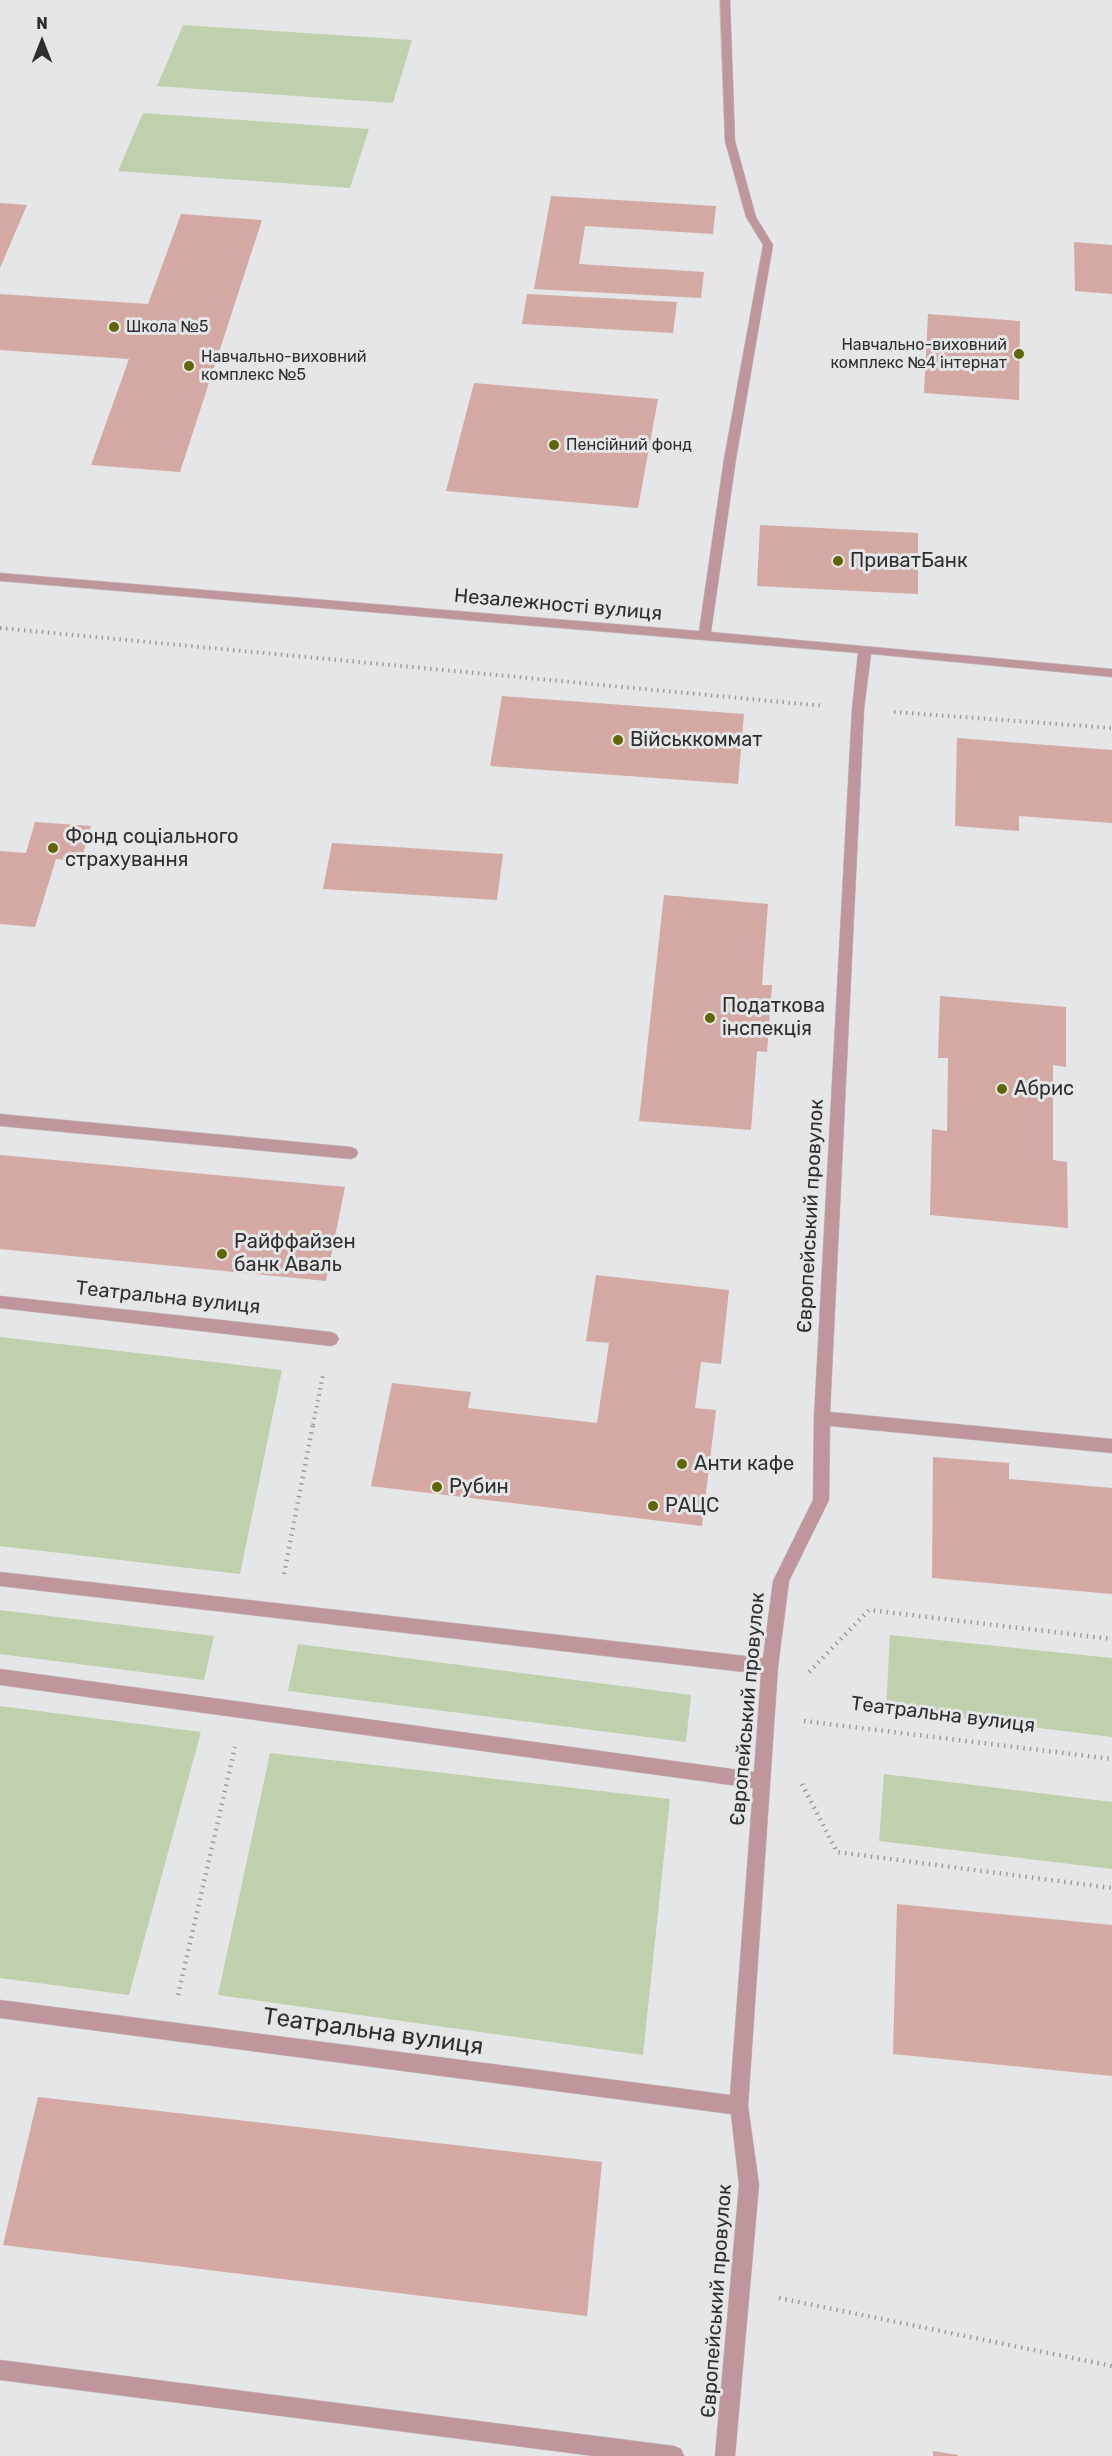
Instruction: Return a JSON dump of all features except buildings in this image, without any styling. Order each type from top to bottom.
[{"type":"street","points":[[704,637],[730,459],[768,245],[751,217],[730,141],[725,0]]},
{"type":"street","name":"Незалежності вулиця","points":[[0,578],[865,650],[1112,673]]},
{"type":"street","name":"Європейський провулок","points":[[725,2456],[749,2185],[739,2106],[771,1667],[781,1581],[821,1500],[822,1418],[858,709],[865,650]]},
{"type":"street","points":[[0,1120],[351,1153]]},
{"type":"street","name":"Театральна вулиця","points":[[0,1302],[331,1339]]},
{"type":"street","points":[[822,1418],[1112,1446]]},
{"type":"street","points":[[0,1579],[771,1667]]},
{"type":"street","points":[[0,1677],[761,1781]]},
{"type":"street","name":"Театральна вулиця","points":[[0,2009],[739,2106]]},
{"type":"street","points":[[0,2370],[674,2456]]},
{"type":"path","points":[[0,628],[858,709],[1112,728]]},
{"type":"path","points":[[277,1611],[331,1339]]},
{"type":"path","points":[[768,1716],[869,1610],[1112,1639]]},
{"type":"path","points":[[170,2030],[243,1710]]},
{"type":"path","name":"Театральна вулиця","points":[[768,1716],[1112,1759]]},
{"type":"path","points":[[800,1779],[837,1852],[1112,1888]]},
{"type":"path","points":[[740,2290],[1112,2366]]},
{"type":"green space","points":[[183,25],[412,40],[393,103],[157,86]]},
{"type":"green space","points":[[143,113],[369,129],[350,188],[118,171]]},
{"type":"green space","points":[[0,1337],[282,1370],[240,1574],[0,1546]]},
{"type":"green space","points":[[0,1610],[214,1636],[204,1680],[0,1654]]},
{"type":"green space","points":[[890,1635],[1112,1658],[1112,1737],[886,1709]]},
{"type":"green space","points":[[298,1644],[691,1695],[686,1742],[288,1691]]},
{"type":"green space","points":[[0,1706],[201,1732],[129,1995],[0,1978]]},
{"type":"green space","points":[[270,1753],[670,1799],[643,2055],[218,1995]]},
{"type":"green space","points":[[884,1774],[1112,1802],[1112,1869],[879,1841]]},
{"type":"place","name":"Школа №5","points":[[114,327]]},
{"type":"place","name":"Навчально-виховний комплекс №4 інтернат","points":[[1019,354]]},
{"type":"place","name":"Навчально-виховний комплекс №5","points":[[189,366]]},
{"type":"place","name":"Пенсійний фонд","points":[[554,445]]},
{"type":"place","name":"ПриватБанк","points":[[838,561]]},
{"type":"place","name":"Військкоммат","points":[[618,740]]},
{"type":"place","name":"Фонд соціального страхування","points":[[53,848]]},
{"type":"place","name":"Податкова інспекція","points":[[710,1018]]},
{"type":"place","name":"Абрис","points":[[1002,1089]]},
{"type":"place","name":"Райффайзен банк Аваль","points":[[222,1254]]},
{"type":"place","name":"Анти кафе","points":[[682,1464]]},
{"type":"place","name":"Рубин","points":[[437,1487]]},
{"type":"place","name":"РАЦС","points":[[653,1506]]}]
